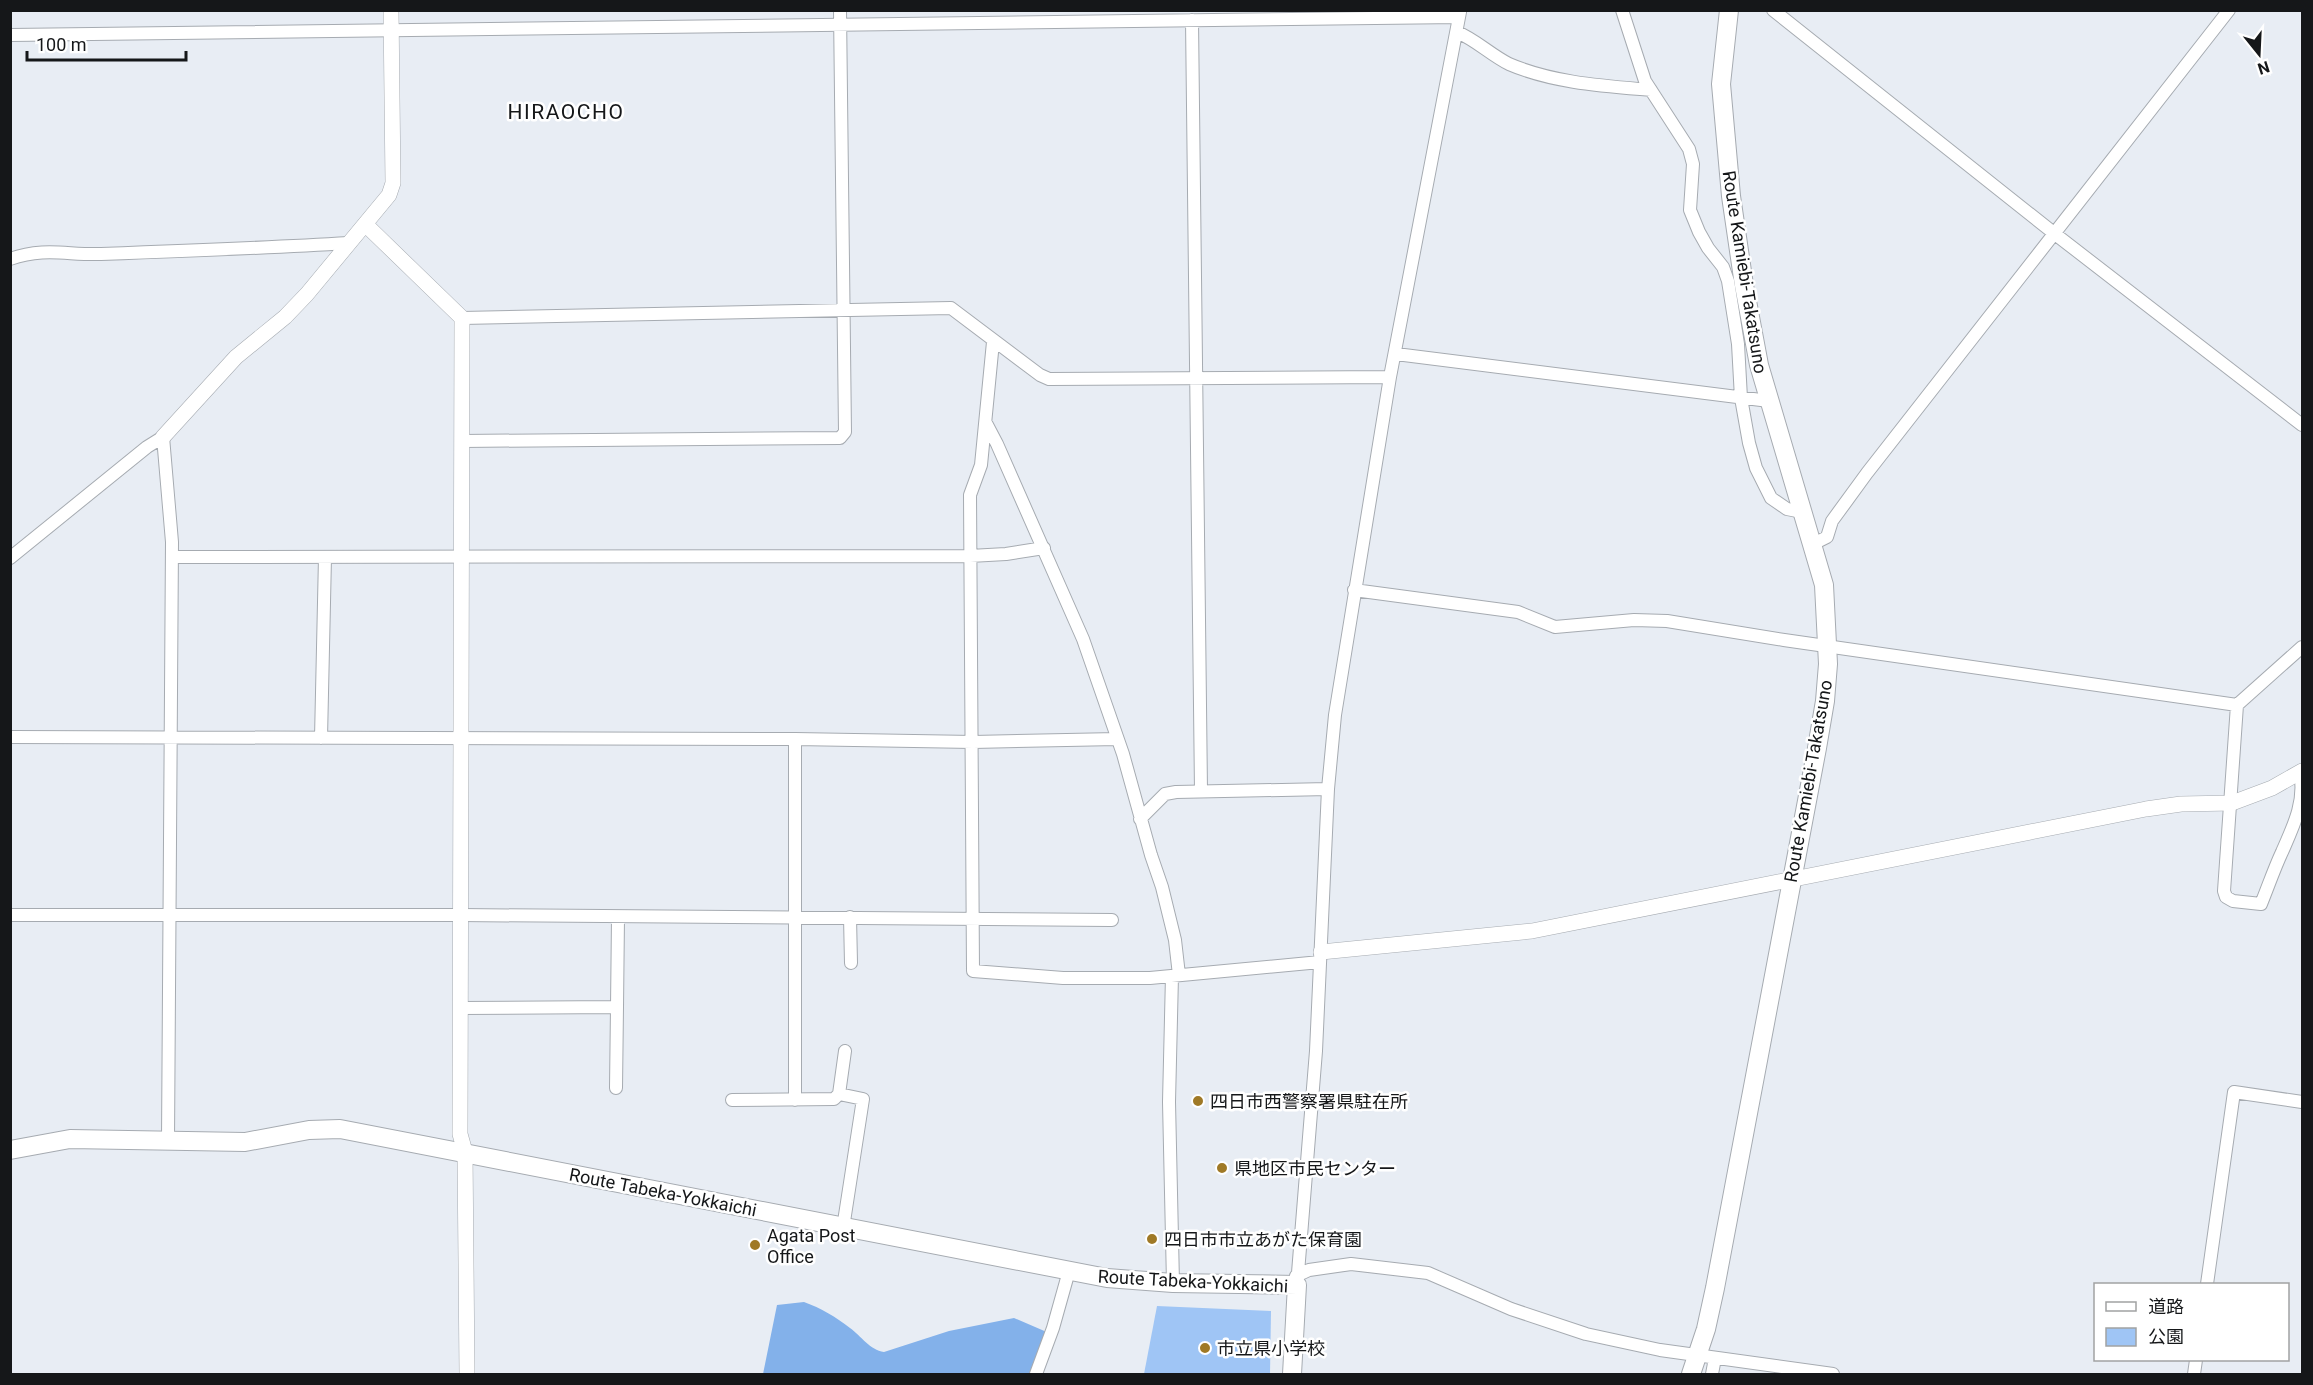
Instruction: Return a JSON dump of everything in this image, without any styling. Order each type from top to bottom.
[{"type":"main road","name":"Route Kamiebi-Takatsuno","points":[[1690,1374],[1706,1356],[1715,1288],[1825,701],[1828,646],[1824,585],[1759,365],[1744,285],[1726,148],[1721,84],[1729,10]]},
{"type":"main road","name":"Route Tabeka-Yokkaichi","points":[[10,1150],[70,1139],[245,1142],[309,1130],[340,1129],[1107,1278],[1173,1283],[1296,1280],[1292,1374]]},
{"type":"street","points":[[10,558],[147,447],[163,437],[236,357],[285,317],[381,207],[393,183],[391,10]]},
{"type":"street","points":[[1622,10],[1645,81],[1689,149],[1693,164],[1690,210],[1699,232],[1723,267],[1728,281],[1738,344],[1741,398],[1756,468],[1771,498],[1787,509],[1802,512]]},
{"type":"street","points":[[1773,10],[2055,234],[2302,425]]},
{"type":"street","points":[[1813,544],[1827,537],[1832,521],[1867,473],[2229,10]]},
{"type":"street","points":[[10,35],[392,29],[840,17],[1038,16],[1192,20],[1460,14],[1390,377],[1335,715],[1328,789],[1316,1051],[1296,1280]]},
{"type":"street","points":[[462,441],[840,438],[845,432],[840,17]]},
{"type":"street","points":[[1192,20],[1202,791]]},
{"type":"street","points":[[1457,32],[1508,63],[1546,76],[1607,86],[1652,90]]},
{"type":"street","points":[[365,225],[462,318],[951,308],[993,342],[1049,379],[1390,377]]},
{"type":"street","points":[[10,258],[41,251],[85,255],[258,249],[349,243]]},
{"type":"street","points":[[462,318],[460,1134],[465,1152],[467,1374]]},
{"type":"street","points":[[993,342],[981,465],[970,495],[973,971],[1064,978],[1176,976],[1532,931],[2146,809],[2181,804],[2232,802],[2272,788],[2301,772],[2300,802],[2293,831],[2281,853],[2261,904],[2233,901],[2226,897],[2224,891],[2232,802],[2237,705],[2302,647]]},
{"type":"street","points":[[1396,354],[1769,401]]},
{"type":"street","points":[[985,422],[998,444],[1083,639],[1162,887],[1175,940],[1176,976],[1168,1102],[1173,1283]]},
{"type":"street","points":[[163,437],[172,557],[168,1141]]},
{"type":"street","points":[[172,557],[970,556],[1006,554],[1044,548]]},
{"type":"street","points":[[321,738],[325,557]]},
{"type":"street","points":[[1354,590],[1518,612],[1555,627],[1634,620],[1667,621],[2237,705]]},
{"type":"street","points":[[10,737],[973,742],[1117,740]]},
{"type":"street","points":[[795,740],[795,1100]]},
{"type":"street","points":[[1140,819],[1165,794],[1202,791],[1328,789]]},
{"type":"street","points":[[10,915],[460,915],[1112,920]]},
{"type":"street","points":[[850,917],[851,963]]},
{"type":"street","points":[[616,1088],[618,918]]},
{"type":"street","points":[[460,1008],[617,1007]]},
{"type":"street","points":[[732,1100],[834,1099],[839,1094],[845,1051]]},
{"type":"street","points":[[2207,1283],[2234,1092],[2302,1102]]},
{"type":"street","points":[[839,1094],[863,1099],[843,1228]]},
{"type":"street","points":[[1296,1280],[1309,1270],[1351,1264],[1428,1273],[1554,1325],[1615,1341],[1833,1374]]},
{"type":"street","points":[[1036,1374],[1053,1328],[1069,1271]]},
{"type":"street","points":[[1706,1356],[1712,1374]]},
{"type":"green space","name":"市立県小学校","points":[[1157,1306],[1271,1311],[1270,1374],[1144,1374]]},
{"type":"shaded area","points":[[804,1302],[834,1317],[870,1346],[884,1352],[949,1331],[1014,1318],[1049,1333],[1030,1374],[763,1374],[777,1305]]},
{"type":"place","name":"四日市西警察署県駐在所","points":[[1198,1101]]},
{"type":"place","name":"県地区市民センター","points":[[1222,1168]]},
{"type":"place","name":"四日市市立あがた保育園","points":[[1152,1239]]},
{"type":"place","name":"Agata Post Office","points":[[755,1245]]},
{"type":"place","name":"市立県小学校","points":[[1205,1348]]},
{"type":"district","name":"HIRAOCHO","points":[[566,112]]}]
